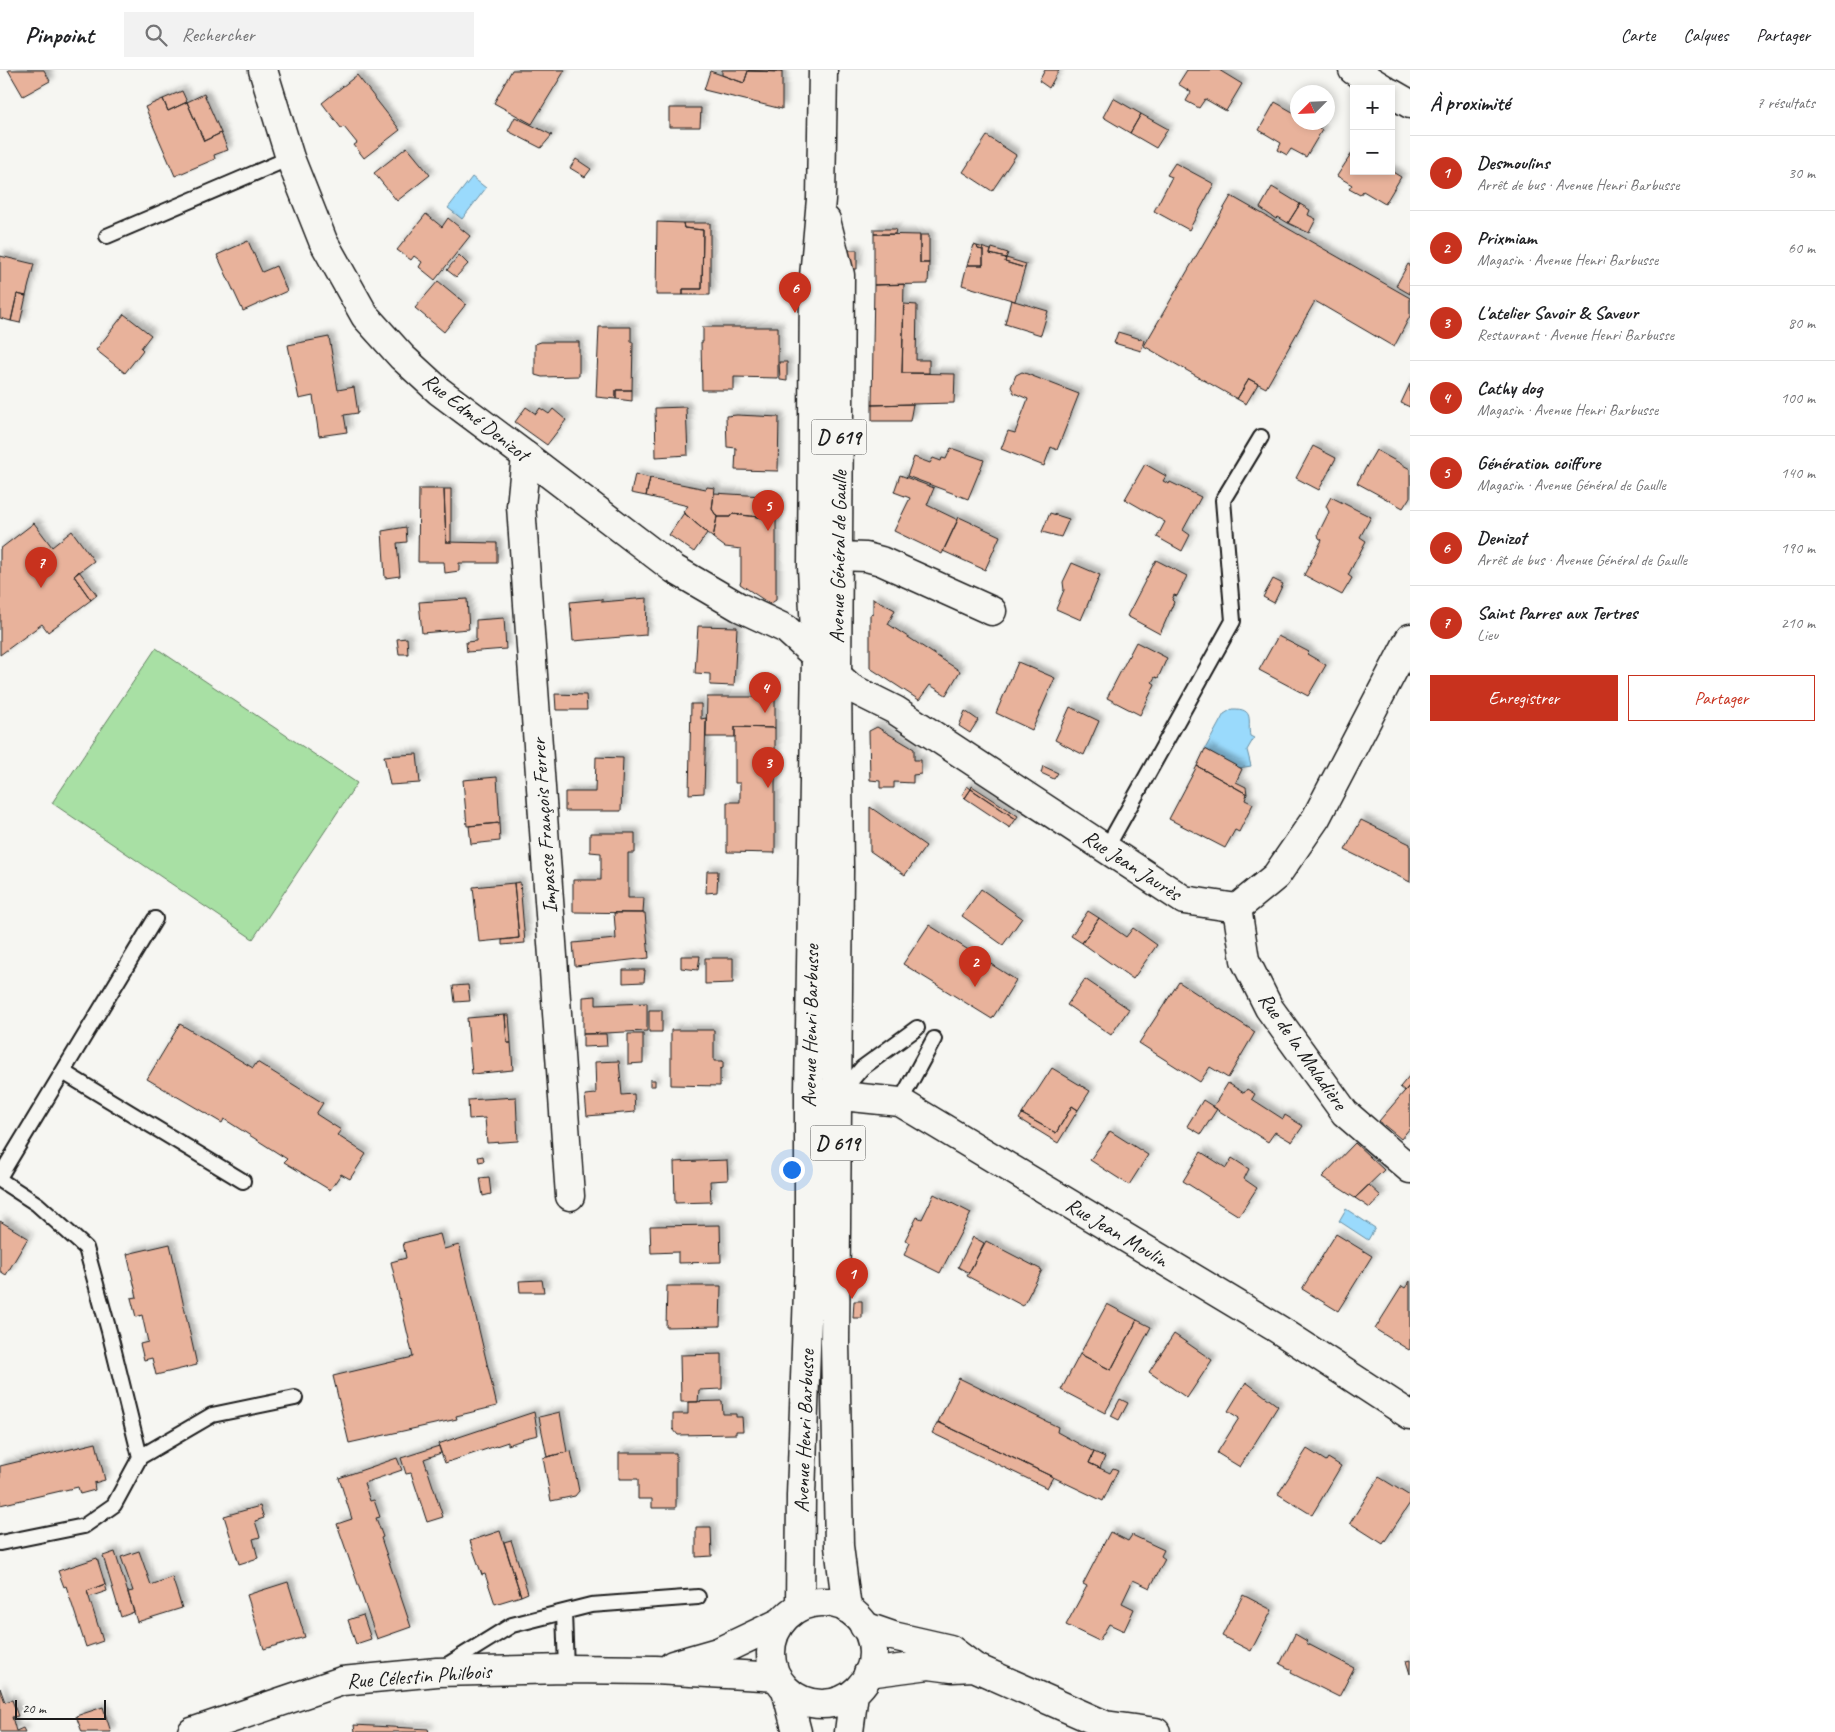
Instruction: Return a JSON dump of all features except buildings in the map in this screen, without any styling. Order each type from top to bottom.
[{"type":"street","name":"Rue Edmé Denizot","points":[[264,70],[290,158],[323,241],[364,316],[402,358],[439,391],[674,569],[739,607],[786,629],[816,656]]},
{"type":"street","name":"Avenue Général de Gaulle","points":[[816,656],[812,568],[814,286],[821,199],[823,70]]},
{"type":"street","points":[[1352,70],[1377,85]]},
{"type":"street","points":[[1395,95],[1410,104]]},
{"type":"street","name":"Avenue Général de Gaulle","points":[[821,199],[840,275],[837,677]]},
{"type":"street","name":"Impasse François Ferrer","points":[[526,456],[521,506],[570,1196]]},
{"type":"street","points":[[838,556],[866,557],[881,561],[992,611]]},
{"type":"street","points":[[1237,908],[1276,876],[1316,818],[1410,638]]},
{"type":"street","name":"Rue Jean Jaurès","points":[[816,656],[850,688],[894,710],[1184,900],[1237,908]]},
{"type":"street","name":"Avenue Henri Barbusse","points":[[790,1614],[801,1486],[809,1261],[809,1092],[816,656]]},
{"type":"street","name":"Avenue Henri Barbusse","points":[[837,677],[839,870],[835,1353],[839,1546],[856,1617]]},
{"type":"street","name":"Rue de la Maladière","points":[[1237,908],[1245,960],[1269,1008],[1345,1113],[1410,1169]]},
{"type":"street","name":"Rue Jean Moulin","points":[[809,1092],[900,1102],[1278,1328],[1410,1415]]},
{"type":"street","points":[[797,1732],[781,1683],[772,1663],[771,1649],[774,1635],[790,1614],[815,1602],[832,1603],[893,1636],[950,1649],[974,1667],[1105,1725],[1156,1732]]},
{"type":"street","name":"Rue Célestin Philbois","points":[[655,1670],[718,1652],[790,1614]]},
{"type":"street","points":[[849,1732],[861,1683],[872,1658],[871,1641],[856,1617]]},
{"type":"street","points":[[781,1683],[798,1698],[812,1703],[827,1704],[841,1700],[861,1683],[929,1665],[952,1668],[974,1667]]},
{"type":"street","name":"Rue Célestin Philbois","points":[[192,1732],[241,1724],[342,1681],[437,1672],[566,1668],[655,1670],[781,1683]]},
{"type":"lane","points":[[107,236],[290,158]]},
{"type":"lane","points":[[1106,849],[1233,621],[1223,500],[1261,437]]},
{"type":"lane","points":[[0,1176],[156,919]]},
{"type":"lane","points":[[838,1096],[862,1068],[917,1028]]},
{"type":"lane","points":[[900,1102],[934,1039]]},
{"type":"lane","points":[[63,1072],[243,1181]]},
{"type":"lane","points":[[0,1180],[37,1204],[86,1248],[109,1331],[140,1457]]},
{"type":"lane","points":[[0,1543],[84,1526],[114,1505],[140,1457],[212,1415],[295,1398]]},
{"type":"lane","points":[[437,1672],[512,1625],[591,1605],[698,1597]]},
{"type":"lane","points":[[564,1612],[566,1668]]},
{"type":"green space","points":[[156,648],[357,783],[253,939],[52,803]]},
{"type":"water","points":[[472,177],[486,188],[462,219],[448,208]]},
{"type":"water","points":[[1232,709],[1245,711],[1249,717],[1250,736],[1254,738],[1247,750],[1251,766],[1239,768],[1205,749],[1224,714]]},
{"type":"water","points":[[1346,1209],[1375,1228],[1368,1240],[1339,1221]]},
{"type":"place","name":"Denizot","points":[[795,313]]},
{"type":"place","name":"Génération coiffure","points":[[768,531]]},
{"type":"place","name":"Saint Parres aux Tertres","points":[[41,588]]},
{"type":"place","name":"Cathy dog","points":[[765,713]]},
{"type":"place","name":"L'atelier Savoir & Saveur","points":[[768,788]]},
{"type":"place","name":"Prixmiam","points":[[975,987]]},
{"type":"place","name":"Desmoulins","points":[[852,1299]]}]
